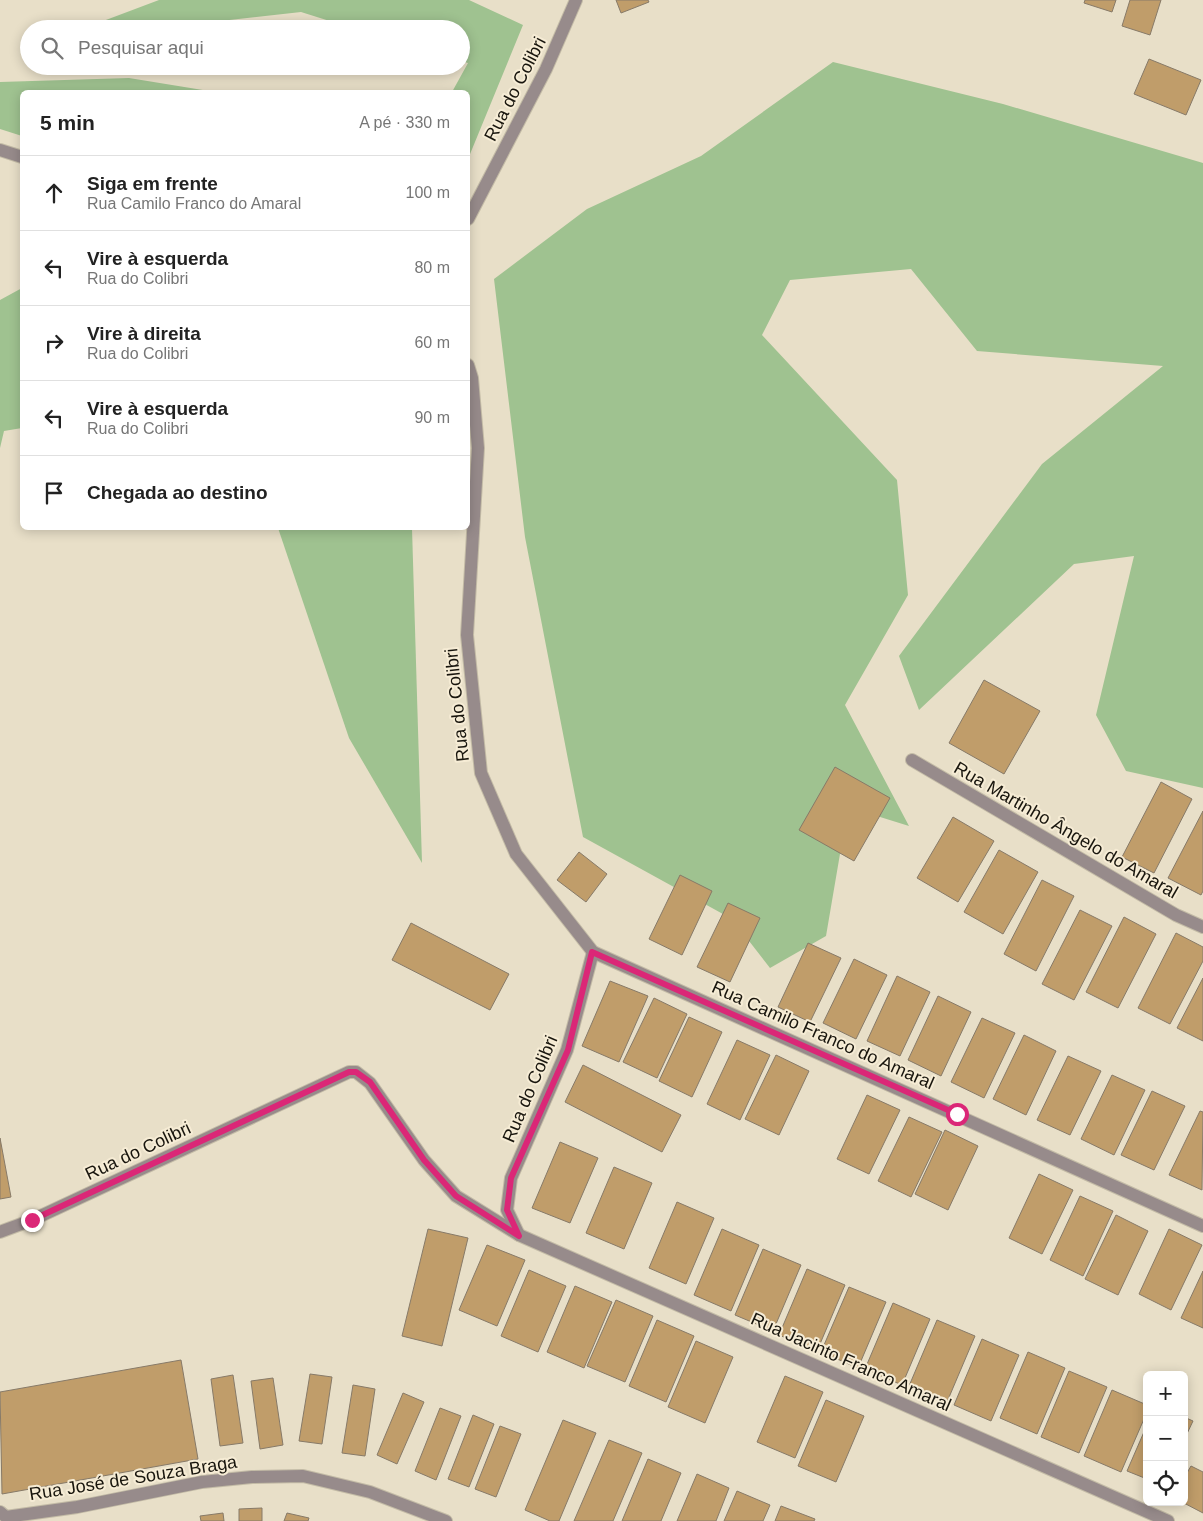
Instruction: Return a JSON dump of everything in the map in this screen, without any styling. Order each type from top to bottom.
[{"type":"street","name":"Rua do Colibri","points":[[470,215],[546,69],[576,0]]},
{"type":"street","points":[[0,150],[20,156]]},
{"type":"street","name":"Rua do Colibri","points":[[470,372],[478,448],[467,635],[482,773],[516,854],[592,952],[568,1050],[511,1178],[507,1210],[519,1236]]},
{"type":"street","name":"Rua Martinho Ângelo do Amaral","points":[[912,760],[1176,915],[1203,927]]},
{"type":"street","name":"Rua Camilo Franco do Amaral","points":[[592,952],[1203,1226]]},
{"type":"street","name":"Rua do Colibri","points":[[0,1232],[32,1220],[349,1072],[356,1072],[370,1082],[424,1160],[456,1196],[519,1236]]},
{"type":"street","name":"Rua Jacinto Franco Amaral","points":[[519,1236],[1168,1521]]},
{"type":"street","name":"Rua José de Souza Braga","points":[[4,1516],[77,1507],[202,1482],[252,1477],[303,1476],[370,1492],[446,1521]]},
{"type":"green space","points":[[159,0],[469,0],[523,25],[470,154],[470,90],[453,90],[461,75],[470,75],[470,20],[326,20],[301,12],[230,20],[106,20]]},
{"type":"green space","points":[[833,62],[1003,104],[1203,163],[1203,788],[1126,771],[1096,715],[1134,556],[1074,564],[919,710],[899,656],[1042,464],[1163,366],[977,351],[911,269],[790,280],[762,335],[897,480],[908,595],[845,705],[909,826],[848,807],[826,936],[770,968],[732,919],[583,837],[525,537],[494,279],[587,209],[701,156]]},
{"type":"green space","points":[[129,78],[203,90],[20,90],[20,135],[0,129],[0,82]]},
{"type":"green space","points":[[20,289],[20,428],[4,431],[0,448],[0,300]]},
{"type":"green space","points":[[279,530],[412,530],[422,863],[349,738]]},
{"type":"building","points":[[616,0],[648,0],[649,2],[621,13]]},
{"type":"building","points":[[1085,0],[1116,0],[1112,12],[1084,3]]},
{"type":"building","points":[[1130,0],[1161,0],[1150,35],[1122,26]]},
{"type":"building","points":[[1149,59],[1201,80],[1186,115],[1134,94]]},
{"type":"building","points":[[984,680],[1040,711],[1004,774],[949,743]]},
{"type":"building","points":[[835,767],[890,798],[854,861],[799,830]]},
{"type":"building","points":[[1161,782],[1192,799],[1154,873],[1122,857]]},
{"type":"building","points":[[1203,811],[1203,891],[1201,895],[1168,878]]},
{"type":"building","points":[[953,817],[994,841],[958,902],[917,878]]},
{"type":"building","points":[[999,850],[1038,872],[1003,934],[964,912]]},
{"type":"building","points":[[579,852],[607,874],[586,902],[557,880]]},
{"type":"building","points":[[680,875],[712,891],[682,955],[649,939]]},
{"type":"building","points":[[1042,880],[1074,896],[1036,971],[1004,954]]},
{"type":"building","points":[[728,903],[760,918],[730,982],[697,967]]},
{"type":"building","points":[[1080,910],[1112,926],[1074,1000],[1042,984]]},
{"type":"building","points":[[1124,917],[1156,934],[1118,1008],[1086,992]]},
{"type":"building","points":[[411,923],[509,974],[490,1010],[392,960]]},
{"type":"building","points":[[1176,933],[1203,947],[1203,961],[1170,1024],[1138,1008]]},
{"type":"building","points":[[808,943],[841,958],[810,1022],[778,1007]]},
{"type":"building","points":[[854,959],[887,975],[856,1039],[823,1023]]},
{"type":"building","points":[[897,976],[930,992],[900,1056],[867,1041]]},
{"type":"building","points":[[1203,978],[1203,1041],[1177,1028]]},
{"type":"building","points":[[610,981],[648,996],[619,1062],[582,1046]]},
{"type":"building","points":[[938,996],[971,1012],[941,1076],[908,1060]]},
{"type":"building","points":[[654,998],[687,1014],[657,1078],[623,1062]]},
{"type":"building","points":[[689,1017],[722,1032],[692,1097],[659,1081]]},
{"type":"building","points":[[982,1018],[1015,1033],[984,1098],[951,1082]]},
{"type":"building","points":[[1024,1035],[1056,1051],[1026,1115],[993,1099]]},
{"type":"building","points":[[737,1040],[770,1055],[740,1120],[707,1104]]},
{"type":"building","points":[[776,1055],[809,1071],[779,1135],[745,1119]]},
{"type":"building","points":[[1068,1056],[1101,1071],[1070,1135],[1037,1120]]},
{"type":"building","points":[[583,1065],[681,1115],[662,1152],[565,1102]]},
{"type":"building","points":[[1112,1075],[1145,1090],[1114,1155],[1081,1139]]},
{"type":"building","points":[[1152,1091],[1185,1106],[1154,1170],[1121,1155]]},
{"type":"building","points":[[867,1095],[900,1110],[869,1174],[837,1159]]},
{"type":"building","points":[[1200,1111],[1203,1112],[1202,1190],[1169,1175]]},
{"type":"building","points":[[909,1117],[942,1132],[911,1197],[878,1181]]},
{"type":"building","points":[[945,1130],[978,1146],[948,1210],[915,1194]]},
{"type":"building","points":[[0,1138],[11,1197],[0,1199]]},
{"type":"building","points":[[560,1142],[598,1158],[570,1223],[532,1208]]},
{"type":"building","points":[[614,1167],[652,1183],[624,1249],[586,1233]]},
{"type":"building","points":[[1039,1174],[1073,1190],[1042,1254],[1009,1238]]},
{"type":"building","points":[[1080,1196],[1113,1211],[1083,1276],[1050,1260]]},
{"type":"building","points":[[677,1202],[714,1218],[686,1284],[649,1268]]},
{"type":"building","points":[[1116,1215],[1148,1231],[1118,1295],[1085,1279]]},
{"type":"building","points":[[428,1229],[468,1238],[442,1346],[402,1336]]},
{"type":"building","points":[[722,1229],[759,1245],[731,1311],[694,1295]]},
{"type":"building","points":[[1169,1229],[1202,1245],[1171,1310],[1139,1294]]},
{"type":"building","points":[[487,1245],[525,1260],[497,1326],[459,1310]]},
{"type":"building","points":[[763,1249],[801,1265],[773,1331],[735,1315]]},
{"type":"building","points":[[807,1269],[845,1285],[817,1351],[779,1335]]},
{"type":"building","points":[[529,1270],[566,1286],[538,1352],[501,1336]]},
{"type":"building","points":[[1203,1271],[1203,1328],[1181,1318]]},
{"type":"building","points":[[575,1286],[612,1302],[584,1368],[547,1352]]},
{"type":"building","points":[[849,1287],[886,1302],[858,1368],[821,1352]]},
{"type":"building","points":[[616,1300],[653,1316],[625,1382],[587,1366]]},
{"type":"building","points":[[893,1303],[930,1319],[902,1385],[865,1369]]},
{"type":"building","points":[[657,1320],[694,1336],[666,1402],[629,1386]]},
{"type":"building","points":[[937,1320],[975,1336],[947,1402],[909,1386]]},
{"type":"building","points":[[982,1339],[1019,1355],[991,1421],[954,1405]]},
{"type":"building","points":[[696,1341],[733,1357],[705,1423],[668,1407]]},
{"type":"building","points":[[1028,1352],[1065,1368],[1037,1434],[1000,1418]]},
{"type":"building","points":[[181,1360],[198,1459],[2,1494],[0,1392]]},
{"type":"building","points":[[1069,1371],[1107,1387],[1079,1453],[1041,1437]]},
{"type":"building","points":[[310,1374],[332,1377],[322,1444],[299,1441]]},
{"type":"building","points":[[233,1375],[243,1443],[220,1446],[211,1379]]},
{"type":"building","points":[[785,1376],[823,1392],[795,1458],[757,1442]]},
{"type":"building","points":[[273,1378],[283,1445],[260,1449],[251,1381]]},
{"type":"building","points":[[353,1385],[375,1389],[365,1456],[342,1453]]},
{"type":"building","points":[[1112,1390],[1143,1403],[1143,1421],[1121,1472],[1084,1456]]},
{"type":"building","points":[[403,1393],[424,1402],[397,1464],[377,1455]]},
{"type":"building","points":[[826,1400],[864,1416],[836,1482],[798,1466]]},
{"type":"building","points":[[440,1408],[461,1416],[436,1480],[415,1471]]},
{"type":"building","points":[[473,1415],[494,1424],[469,1487],[448,1479]]},
{"type":"building","points":[[1188,1419],[1193,1421],[1188,1432]]},
{"type":"building","points":[[563,1420],[596,1433],[559,1521],[550,1521],[525,1510]]},
{"type":"building","points":[[500,1426],[521,1434],[496,1497],[475,1489]]},
{"type":"building","points":[[1143,1434],[1143,1477],[1127,1471]]},
{"type":"building","points":[[609,1440],[642,1453],[613,1521],[574,1521]]},
{"type":"building","points":[[648,1459],[681,1473],[661,1521],[622,1521]]},
{"type":"building","points":[[1191,1466],[1203,1472],[1203,1513],[1188,1505],[1188,1471]]},
{"type":"building","points":[[697,1474],[729,1488],[716,1521],[677,1521]]},
{"type":"building","points":[[737,1491],[770,1505],[763,1521],[724,1521]]},
{"type":"building","points":[[781,1506],[815,1519],[814,1521],[775,1521]]},
{"type":"building","points":[[262,1508],[262,1521],[239,1521],[239,1509]]},
{"type":"building","points":[[223,1513],[224,1521],[201,1521],[200,1516]]},
{"type":"building","points":[[287,1513],[309,1518],[308,1521],[284,1521]]},
{"type":"route","points":[[32,1220],[349,1072],[356,1072],[370,1082],[424,1160],[456,1196],[519,1236],[507,1210],[511,1178],[568,1050],[592,952],[957,1114]]}]
